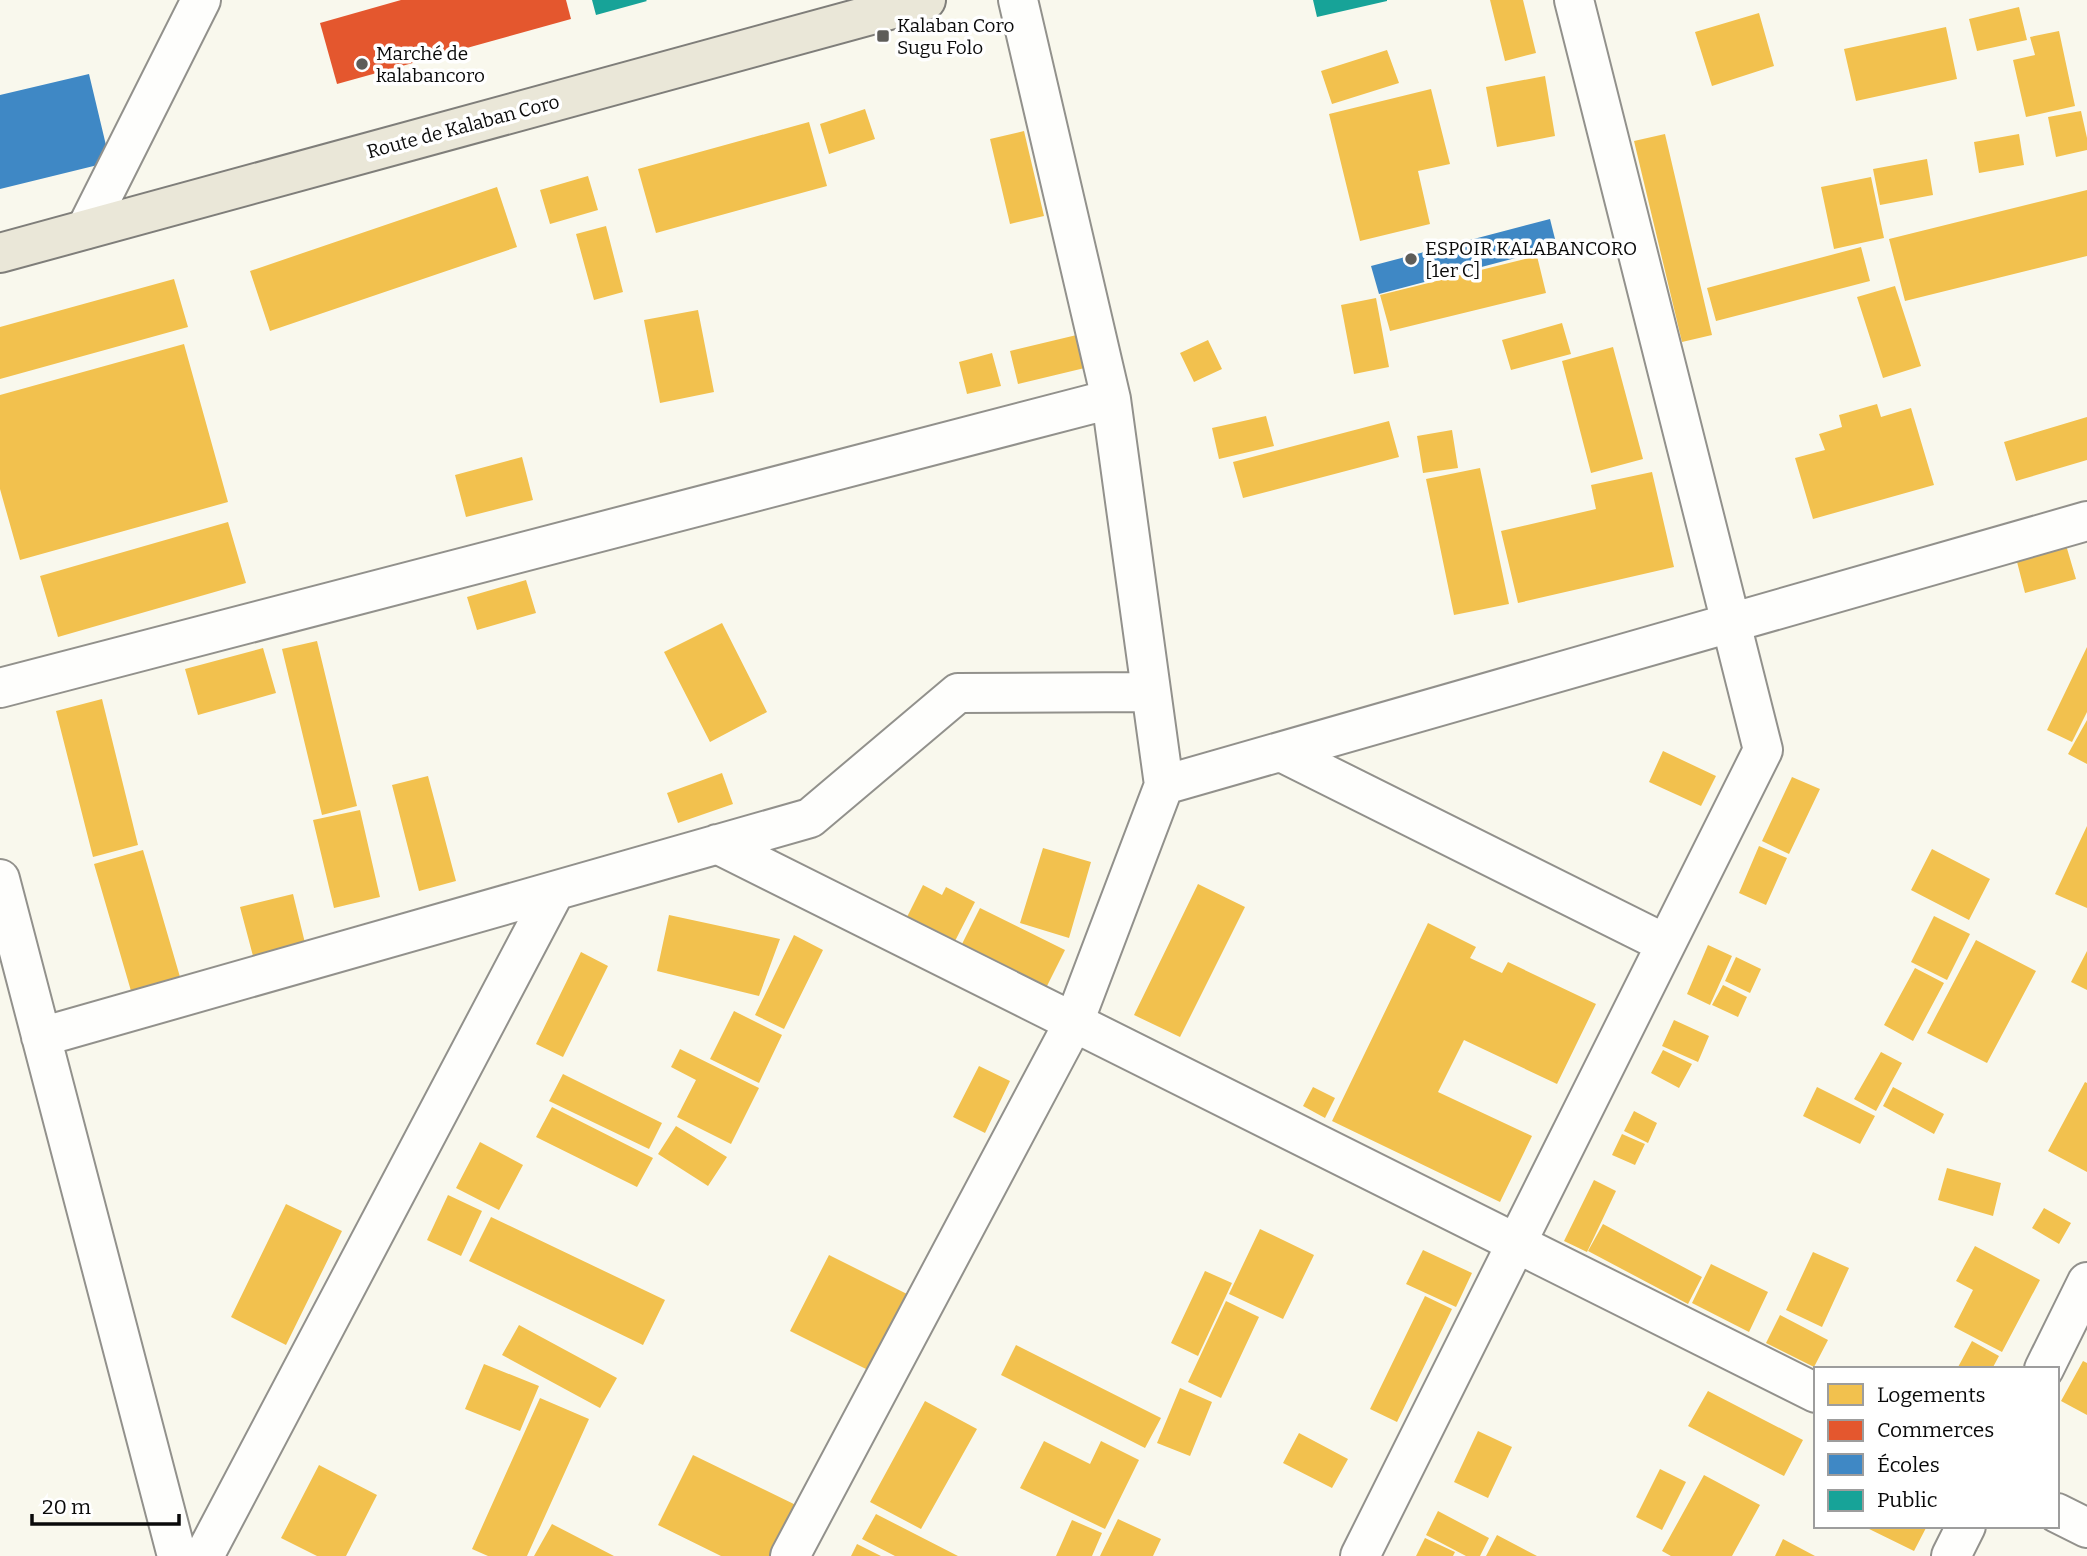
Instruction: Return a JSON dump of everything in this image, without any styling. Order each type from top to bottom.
[{"type":"main road","name":"Route de Kalaban Coro","points":[[0,253],[926,0]]},
{"type":"street","points":[[86,229],[201,0]]},
{"type":"street","points":[[790,1556],[1074,1022],[1164,785],[1111,399],[1018,0]]},
{"type":"street","points":[[1360,1556],[1762,750],[1574,0]]},
{"type":"street","points":[[0,688],[1111,399]]},
{"type":"street","points":[[1164,785],[2087,521]]},
{"type":"street","points":[[41,1037],[810,818],[958,693],[1151,692]]},
{"type":"street","points":[[1281,752],[1666,944]]},
{"type":"street","points":[[717,844],[1814,1391]]},
{"type":"street","points":[[0,878],[177,1556]]},
{"type":"street","points":[[204,1556],[555,891]]},
{"type":"street","points":[[2045,1367],[2087,1282]]},
{"type":"street","points":[[2059,1514],[2087,1528]]},
{"type":"street","points":[[1951,1556],[1965,1528]]},
{"type":"building: Logements","points":[[1490,0],[1523,0],[1536,53],[1505,61]]},
{"type":"building: Logements","points":[[2019,7],[2027,40],[1977,51],[1969,19]]},
{"type":"building: Logements","points":[[1759,13],[1774,66],[1712,86],[1695,32]]},
{"type":"building: Logements","points":[[1946,27],[1957,79],[1856,101],[1844,49]]},
{"type":"building: Logements","points":[[2059,31],[2075,106],[2026,117],[2013,60],[2035,55],[2030,37]]},
{"type":"building: Logements","points":[[1387,50],[1399,83],[1332,104],[1321,71]]},
{"type":"building: Logements","points":[[1545,76],[1555,136],[1497,147],[1486,87]]},
{"type":"building: Logements","points":[[1431,89],[1450,164],[1418,171],[1430,224],[1360,241],[1329,114]]},
{"type":"building: Logements","points":[[865,109],[875,139],[829,154],[820,124]]},
{"type":"building: Logements","points":[[2081,111],[2087,150],[2056,157],[2048,117]]},
{"type":"building: Logements","points":[[809,122],[827,186],[656,233],[638,169]]},
{"type":"building: Logements","points":[[1024,131],[1044,216],[1010,224],[990,139]]},
{"type":"building: Logements","points":[[1665,134],[1712,335],[1682,342],[1634,141]]},
{"type":"building: Logements","points":[[2019,134],[2024,165],[1979,173],[1974,142]]},
{"type":"building: Logements","points":[[1927,159],[1933,195],[1880,205],[1873,169]]},
{"type":"building: Logements","points":[[588,176],[598,210],[550,224],[540,190]]},
{"type":"building: Logements","points":[[1871,177],[1884,238],[1834,249],[1821,187]]},
{"type":"building: Logements","points":[[497,187],[517,247],[270,331],[250,271]]},
{"type":"building: Logements","points":[[2087,190],[2087,256],[1905,301],[1889,239]]},
{"type":"building: Logements","points":[[606,226],[623,292],[594,300],[576,234]]},
{"type":"building: Logements","points":[[1861,247],[1870,281],[1716,321],[1707,288]]},
{"type":"building: Logements","points":[[1537,256],[1546,293],[1390,331],[1380,295]]},
{"type":"building: Logements","points":[[174,279],[188,327],[0,379],[0,327]]},
{"type":"building: Logements","points":[[1895,286],[1921,366],[1883,378],[1857,297]]},
{"type":"building: Logements","points":[[1376,298],[1389,367],[1354,374],[1341,305]]},
{"type":"building: Logements","points":[[698,310],[714,392],[660,403],[644,320]]},
{"type":"building: Logements","points":[[1562,323],[1571,354],[1511,370],[1502,340]]},
{"type":"building: Logements","points":[[1085,333],[1093,366],[1018,384],[1010,351]]},
{"type":"building: Logements","points":[[1208,340],[1222,369],[1194,382],[1180,353]]},
{"type":"building: Logements","points":[[184,344],[228,502],[20,560],[0,489],[0,395]]},
{"type":"building: Logements","points":[[1613,347],[1643,459],[1591,473],[1562,361]]},
{"type":"building: Logements","points":[[992,353],[1001,386],[967,394],[959,362]]},
{"type":"building: Logements","points":[[1877,404],[1881,417],[1911,408],[1934,485],[1813,519],[1795,458],[1825,450],[1819,434],[1842,427],[1839,415]]},
{"type":"building: Logements","points":[[1266,416],[1274,446],[1219,459],[1212,428]]},
{"type":"building: Logements","points":[[2087,417],[2087,460],[2016,481],[2004,442]]},
{"type":"building: Logements","points":[[1389,421],[1399,457],[1243,498],[1233,462]]},
{"type":"building: Logements","points":[[1452,430],[1458,468],[1423,473],[1417,436]]},
{"type":"building: Logements","points":[[522,457],[533,500],[466,517],[455,475]]},
{"type":"building: Logements","points":[[1480,468],[1509,604],[1454,615],[1426,479]]},
{"type":"building: Logements","points":[[1652,472],[1674,567],[1518,603],[1501,531],[1596,509],[1591,485]]},
{"type":"building: Logements","points":[[228,522],[246,583],[58,637],[40,576]]},
{"type":"building: Logements","points":[[2066,545],[2076,579],[2025,593],[2016,558]]},
{"type":"building: Logements","points":[[526,580],[536,613],[477,630],[467,597]]},
{"type":"building: Logements","points":[[722,623],[767,712],[710,742],[664,652]]},
{"type":"building: Logements","points":[[317,641],[357,806],[322,815],[282,649]]},
{"type":"building: Logements","points":[[2087,647],[2087,712],[2072,742],[2047,730]]},
{"type":"building: Logements","points":[[263,648],[276,693],[198,715],[185,669]]},
{"type":"building: Logements","points":[[102,699],[138,845],[93,857],[56,711]]},
{"type":"building: Logements","points":[[2087,720],[2087,764],[2068,754]]},
{"type":"building: Logements","points":[[1663,751],[1716,776],[1701,806],[1649,782]]},
{"type":"building: Logements","points":[[722,773],[733,804],[678,823],[667,793]]},
{"type":"building: Logements","points":[[428,776],[456,881],[419,891],[392,785]]},
{"type":"building: Logements","points":[[1792,777],[1820,789],[1789,854],[1762,841]]},
{"type":"building: Logements","points":[[360,810],[380,897],[334,908],[313,820]]},
{"type":"building: Logements","points":[[2087,826],[2087,908],[2055,894]]},
{"type":"building: Logements","points":[[1759,846],[1787,858],[1766,905],[1739,893]]},
{"type":"building: Logements","points":[[1043,848],[1091,862],[1069,938],[1020,923]]},
{"type":"building: Logements","points":[[1932,849],[1990,879],[1969,920],[1911,890]]},
{"type":"building: Logements","points":[[143,850],[180,977],[131,991],[94,864]]},
{"type":"building: Logements","points":[[1198,884],[1245,907],[1180,1037],[1134,1015]]},
{"type":"building: Logements","points":[[923,885],[942,895],[946,887],[975,902],[955,941],[907,917]]},
{"type":"building: Logements","points":[[293,894],[305,943],[253,956],[240,907]]},
{"type":"building: Logements","points":[[980,908],[1065,950],[1046,988],[961,946]]},
{"type":"building: Logements","points":[[669,915],[780,939],[759,996],[657,971]]},
{"type":"building: Logements","points":[[1934,916],[1970,934],[1947,980],[1911,962]]},
{"type":"building: Logements","points":[[1428,923],[1476,947],[1470,958],[1502,973],[1508,962],[1596,1004],[1557,1084],[1464,1040],[1438,1092],[1532,1136],[1500,1202],[1332,1121]]},
{"type":"building: Logements","points":[[794,935],[823,950],[784,1029],[755,1015]]},
{"type":"building: Logements","points":[[1976,940],[2036,971],[1987,1063],[1927,1033]]},
{"type":"building: Logements","points":[[1708,945],[1732,956],[1710,1005],[1687,994]]},
{"type":"building: Logements","points":[[2087,951],[2087,990],[2071,982]]},
{"type":"building: Logements","points":[[581,952],[608,966],[563,1057],[536,1044]]},
{"type":"building: Logements","points":[[1736,957],[1761,969],[1750,993],[1725,981]]},
{"type":"building: Logements","points":[[1915,968],[1944,983],[1913,1041],[1884,1025]]},
{"type":"building: Logements","points":[[1723,985],[1747,997],[1738,1017],[1712,1005]]},
{"type":"building: Logements","points":[[734,1011],[782,1035],[759,1083],[710,1059]]},
{"type":"building: Logements","points":[[1674,1020],[1709,1036],[1698,1062],[1662,1046]]},
{"type":"building: Logements","points":[[680,1049],[759,1088],[731,1144],[677,1117],[696,1080],[671,1067]]},
{"type":"building: Logements","points":[[1663,1050],[1692,1064],[1679,1088],[1651,1073]]},
{"type":"building: Logements","points":[[1881,1052],[1902,1063],[1876,1111],[1854,1099]]},
{"type":"building: Logements","points":[[979,1066],[1010,1081],[985,1133],[953,1117]]},
{"type":"building: Logements","points":[[563,1074],[662,1123],[649,1149],[549,1101]]},
{"type":"building: Logements","points":[[2085,1082],[2087,1083],[2087,1172],[2048,1151]]},
{"type":"building: Logements","points":[[1313,1087],[1335,1098],[1325,1118],[1303,1106]]},
{"type":"building: Logements","points":[[1817,1087],[1875,1116],[1860,1144],[1803,1116]]},
{"type":"building: Logements","points":[[1893,1087],[1944,1114],[1934,1134],[1883,1106]]},
{"type":"building: Logements","points":[[552,1107],[653,1158],[637,1187],[536,1137]]},
{"type":"building: Logements","points":[[1634,1111],[1657,1123],[1648,1143],[1624,1131]]},
{"type":"building: Logements","points":[[676,1126],[727,1157],[708,1186],[658,1154]]},
{"type":"building: Logements","points":[[1622,1134],[1645,1144],[1635,1165],[1612,1155]]},
{"type":"building: Logements","points":[[480,1142],[523,1165],[499,1210],[456,1188]]},
{"type":"building: Logements","points":[[1947,1168],[2001,1183],[1993,1216],[1938,1200]]},
{"type":"building: Logements","points":[[1594,1180],[1616,1191],[1587,1252],[1564,1241]]},
{"type":"building: Logements","points":[[448,1195],[482,1211],[461,1256],[427,1240]]},
{"type":"building: Logements","points":[[286,1204],[342,1231],[286,1345],[231,1317]]},
{"type":"building: Logements","points":[[2044,1208],[2071,1223],[2059,1244],[2032,1228]]},
{"type":"building: Logements","points":[[491,1217],[665,1300],[643,1345],[469,1261]]},
{"type":"building: Logements","points":[[1603,1224],[1702,1277],[1688,1304],[1588,1251]]},
{"type":"building: Logements","points":[[1260,1229],[1314,1255],[1283,1319],[1229,1294]]},
{"type":"building: Logements","points":[[1975,1246],[2040,1280],[2002,1352],[1954,1327],[1973,1290],[1956,1281]]},
{"type":"building: Logements","points":[[1423,1250],[1472,1273],[1456,1307],[1406,1284]]},
{"type":"building: Logements","points":[[1813,1252],[1849,1268],[1822,1327],[1786,1310]]},
{"type":"building: Logements","points":[[829,1255],[907,1294],[868,1370],[790,1331]]},
{"type":"building: Logements","points":[[1711,1264],[1768,1292],[1749,1332],[1692,1303]]},
{"type":"building: Logements","points":[[1205,1271],[1232,1283],[1198,1356],[1171,1343]]},
{"type":"building: Logements","points":[[1425,1296],[1452,1309],[1397,1422],[1370,1409]]},
{"type":"building: Logements","points":[[1226,1301],[1259,1317],[1221,1398],[1188,1382]]},
{"type":"building: Logements","points":[[1780,1315],[1828,1340],[1814,1367],[1766,1343]]},
{"type":"building: Logements","points":[[519,1325],[617,1378],[600,1408],[502,1355]]},
{"type":"building: Logements","points":[[1972,1341],[1999,1356],[1993,1367],[1958,1367]]},
{"type":"building: Logements","points":[[1016,1345],[1161,1418],[1145,1448],[1001,1375]]},
{"type":"building: Logements","points":[[2083,1361],[2087,1363],[2087,1415],[2061,1401]]},
{"type":"building: Logements","points":[[484,1364],[539,1386],[520,1431],[465,1409]]},
{"type":"building: Logements","points":[[1180,1388],[1212,1402],[1190,1456],[1157,1443]]},
{"type":"building: Logements","points":[[1708,1391],[1803,1440],[1784,1476],[1688,1426]]},
{"type":"building: Logements","points":[[540,1398],[589,1419],[527,1556],[488,1556],[472,1549]]},
{"type":"building: Logements","points":[[925,1401],[977,1429],[921,1529],[870,1502]]},
{"type":"building: Logements","points":[[1478,1431],[1512,1447],[1488,1498],[1454,1482]]},
{"type":"building: Logements","points":[[1299,1433],[1348,1459],[1332,1488],[1283,1463]]},
{"type":"building: Logements","points":[[1044,1441],[1090,1464],[1101,1441],[1139,1460],[1105,1529],[1020,1488]]},
{"type":"building: Logements","points":[[693,1455],[802,1508],[779,1556],[721,1556],[658,1525]]},
{"type":"building: Logements","points":[[319,1465],[377,1495],[346,1556],[317,1556],[281,1538]]},
{"type":"building: Logements","points":[[1660,1469],[1686,1482],[1662,1530],[1636,1517]]},
{"type":"building: Logements","points":[[1704,1475],[1760,1505],[1732,1556],[1671,1556],[1662,1551]]},
{"type":"building: Logements","points":[[1438,1511],[1489,1538],[1480,1556],[1466,1556],[1426,1535]]},
{"type":"building: Logements","points":[[876,1514],[958,1556],[895,1556],[862,1539]]},
{"type":"building: Logements","points":[[1118,1519],[1161,1539],[1153,1556],[1100,1556]]},
{"type":"building: Logements","points":[[1072,1520],[1102,1533],[1092,1556],[1056,1556]]},
{"type":"building: Logements","points":[[552,1524],[614,1556],[534,1556]]},
{"type":"building: Logements","points":[[1867,1528],[1926,1528],[1914,1551]]},
{"type":"building: Logements","points":[[1497,1535],[1537,1556],[1486,1556]]},
{"type":"building: Logements","points":[[1425,1538],[1455,1552],[1453,1556],[1416,1556]]},
{"type":"building: Logements","points":[[1783,1539],[1815,1556],[1775,1556]]},
{"type":"building: Logements","points":[[857,1544],[881,1556],[851,1556]]},
{"type":"building: Commerces","points":[[401,0],[566,0],[571,19],[337,84],[320,23]]},
{"type":"building: Écoles","points":[[89,74],[110,162],[0,189],[0,95]]},
{"type":"building: Écoles","points":[[1550,219],[1557,247],[1379,294],[1371,266]]},
{"type":"building: Public","points":[[592,0],[646,0],[647,1],[596,15]]},
{"type":"building: Public","points":[[1313,0],[1387,0],[1387,1],[1317,17]]},
{"type":"place","name":"Kalaban Coro Sugu Folo","points":[[883,36]]},
{"type":"place","name":"Marché de kalabancoro","points":[[362,64]]},
{"type":"place","name":"ESPOIR KALABANCORO [1er C]","points":[[1411,259]]}]
